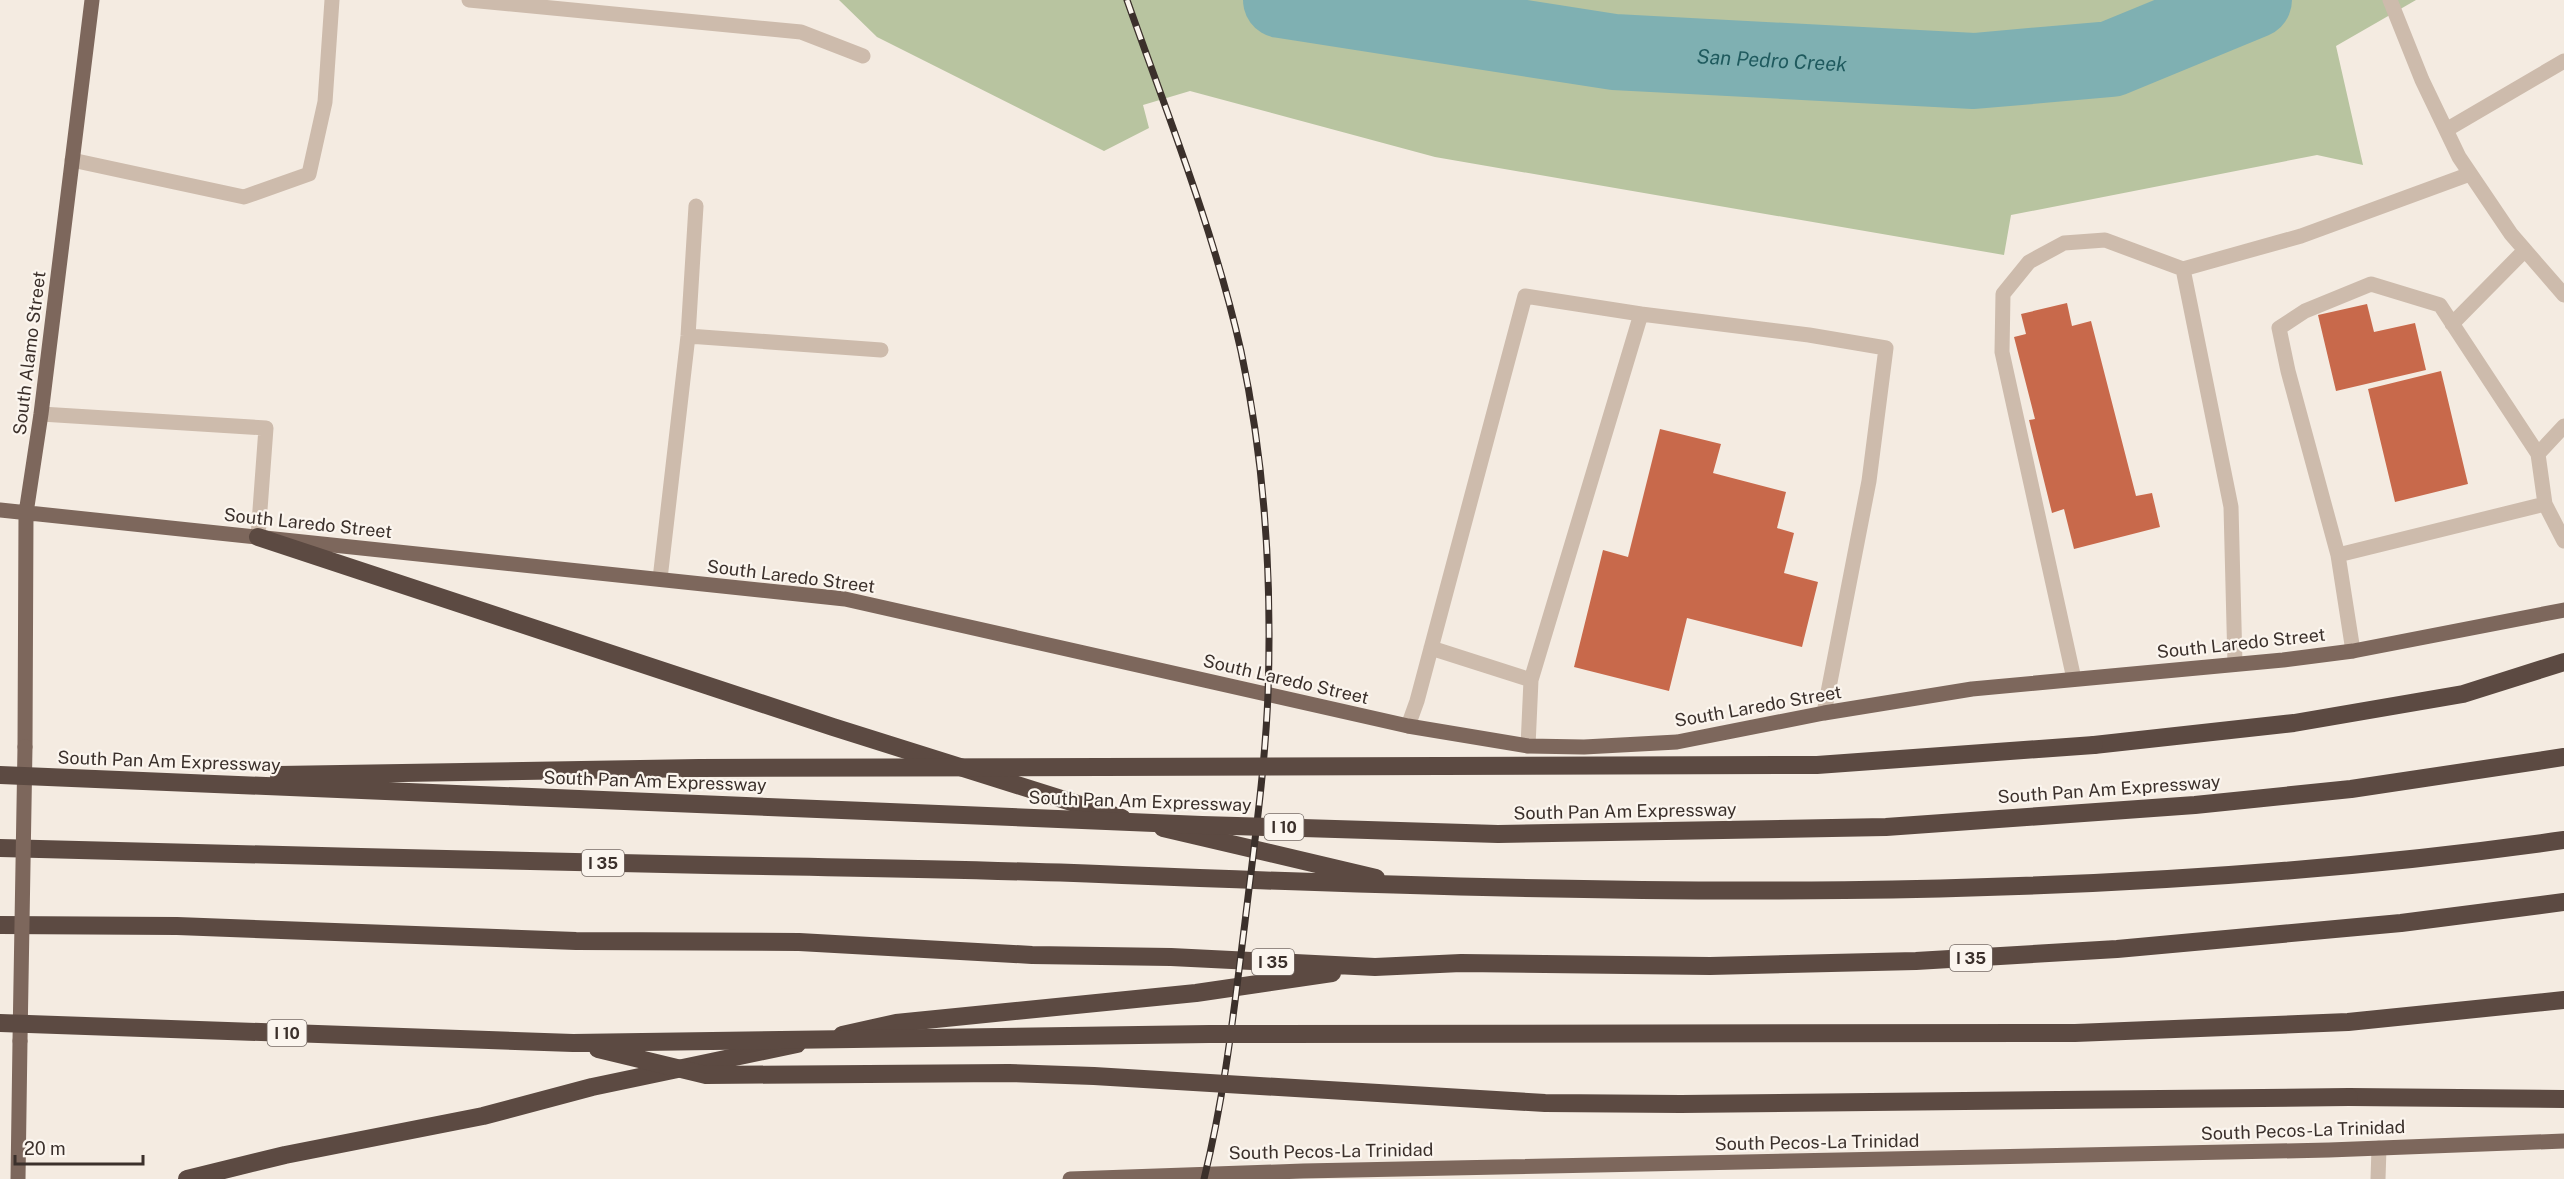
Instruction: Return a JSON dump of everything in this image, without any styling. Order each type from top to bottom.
[{"type":"highway","points":[[258,537],[833,727],[1118,818],[1416,887]]},
{"type":"highway","points":[[92,779],[699,768],[1817,765],[2094,745],[2294,723],[2453,696],[2564,662]]},
{"type":"highway","name":"South Pan Am Expressway","points":[[0,775],[1166,823],[1498,834],[1886,827],[2195,805],[2350,789],[2564,757]]},
{"type":"highway","name":"I 35","points":[[0,848],[1120,874],[1416,887],[1758,892],[1951,890],[2280,871],[2483,852],[2564,840]]},
{"type":"highway","name":"I 35","points":[[0,925],[177,926],[576,941],[799,942],[1032,955],[1171,957],[1375,967],[1461,963],[1710,966],[1916,961],[2117,949],[2401,923],[2564,902]]},
{"type":"highway","points":[[187,1179],[285,1155],[483,1116],[592,1087],[896,1023],[1196,993],[1375,967]]},
{"type":"highway","name":"I 10","points":[[0,1023],[573,1043],[1209,1034],[2075,1033],[2348,1022],[2564,1000]]},
{"type":"highway","points":[[573,1043],[706,1075],[1051,1074],[1545,1103],[1681,1104],[2349,1097],[2564,1099]]},
{"type":"main road","name":"South Alamo Street","points":[[18,1179],[27,513],[92,0]]},
{"type":"main road","name":"South Laredo Street","points":[[0,510],[845,599],[1408,726],[1528,746],[1584,747],[1677,742],[1824,713],[1972,688],[2353,651],[2564,610]]},
{"type":"main road","name":"South Pecos-La Trinidad","points":[[1070,1179],[2379,1148],[2564,1141]]},
{"type":"street","points":[[72,160],[244,197],[309,174],[326,102],[332,0]]},
{"type":"street","points":[[469,0],[801,32],[863,56]]},
{"type":"street","points":[[2390,0],[2422,80],[2459,157],[2525,250],[2558,277],[2564,295]]},
{"type":"street","points":[[2446,130],[2564,61]]},
{"type":"street","points":[[2074,679],[2002,352],[2002,294],[2029,262],[2064,243],[2105,240],[2183,269],[2301,236],[2470,174]]},
{"type":"street","points":[[660,579],[688,336],[696,206]]},
{"type":"street","points":[[2452,324],[2525,250]]},
{"type":"street","points":[[2183,269],[2231,507],[2235,664]]},
{"type":"street","points":[[2353,651],[2338,555],[2288,371],[2279,328],[2305,311],[2371,284],[2440,305],[2538,454],[2546,504],[2564,541]]},
{"type":"street","points":[[1408,726],[1525,296],[1641,314],[1809,335],[1886,348],[1869,481],[1824,713]]},
{"type":"street","points":[[1528,746],[1531,680],[1641,314]]},
{"type":"street","points":[[688,336],[881,350]]},
{"type":"street","points":[[41,414],[266,428],[258,537]]},
{"type":"street","points":[[2538,454],[2564,426]]},
{"type":"street","points":[[2338,555],[2546,504]]},
{"type":"street","points":[[1431,648],[1531,680]]},
{"type":"street","points":[[2378,1179],[2379,1148]]},
{"type":"green space","points":[[839,0],[2416,0],[2336,46],[2363,165],[2317,155],[2011,215],[2004,255],[1435,157],[1190,91],[1143,105],[1149,128],[1104,151],[877,37]]},
{"type":"building","points":[[2067,303],[2072,326],[2091,321],[2136,496],[2152,493],[2160,527],[2074,549],[2064,509],[2052,513],[2029,420],[2035,419],[2014,337],[2026,334],[2021,314]]},
{"type":"building","points":[[2367,304],[2374,332],[2415,323],[2426,370],[2336,391],[2318,315]]},
{"type":"building","points":[[2441,371],[2468,484],[2395,502],[2368,389]]},
{"type":"building","points":[[1660,429],[1721,444],[1713,473],[1786,492],[1777,528],[1794,533],[1784,573],[1818,582],[1802,647],[1687,618],[1669,691],[1574,667],[1603,550],[1628,557]]},
{"type":"waterway","name":"San Pedro Creek","points":[[1281,0],[1614,52],[1974,71],[2111,59],[2254,0]]},
{"type":"railway","points":[[1127,0],[1204,218],[1230,306],[1241,351],[1256,436],[1268,564],[1268,694],[1262,780],[1228,1051],[1218,1115],[1204,1179]]}]
